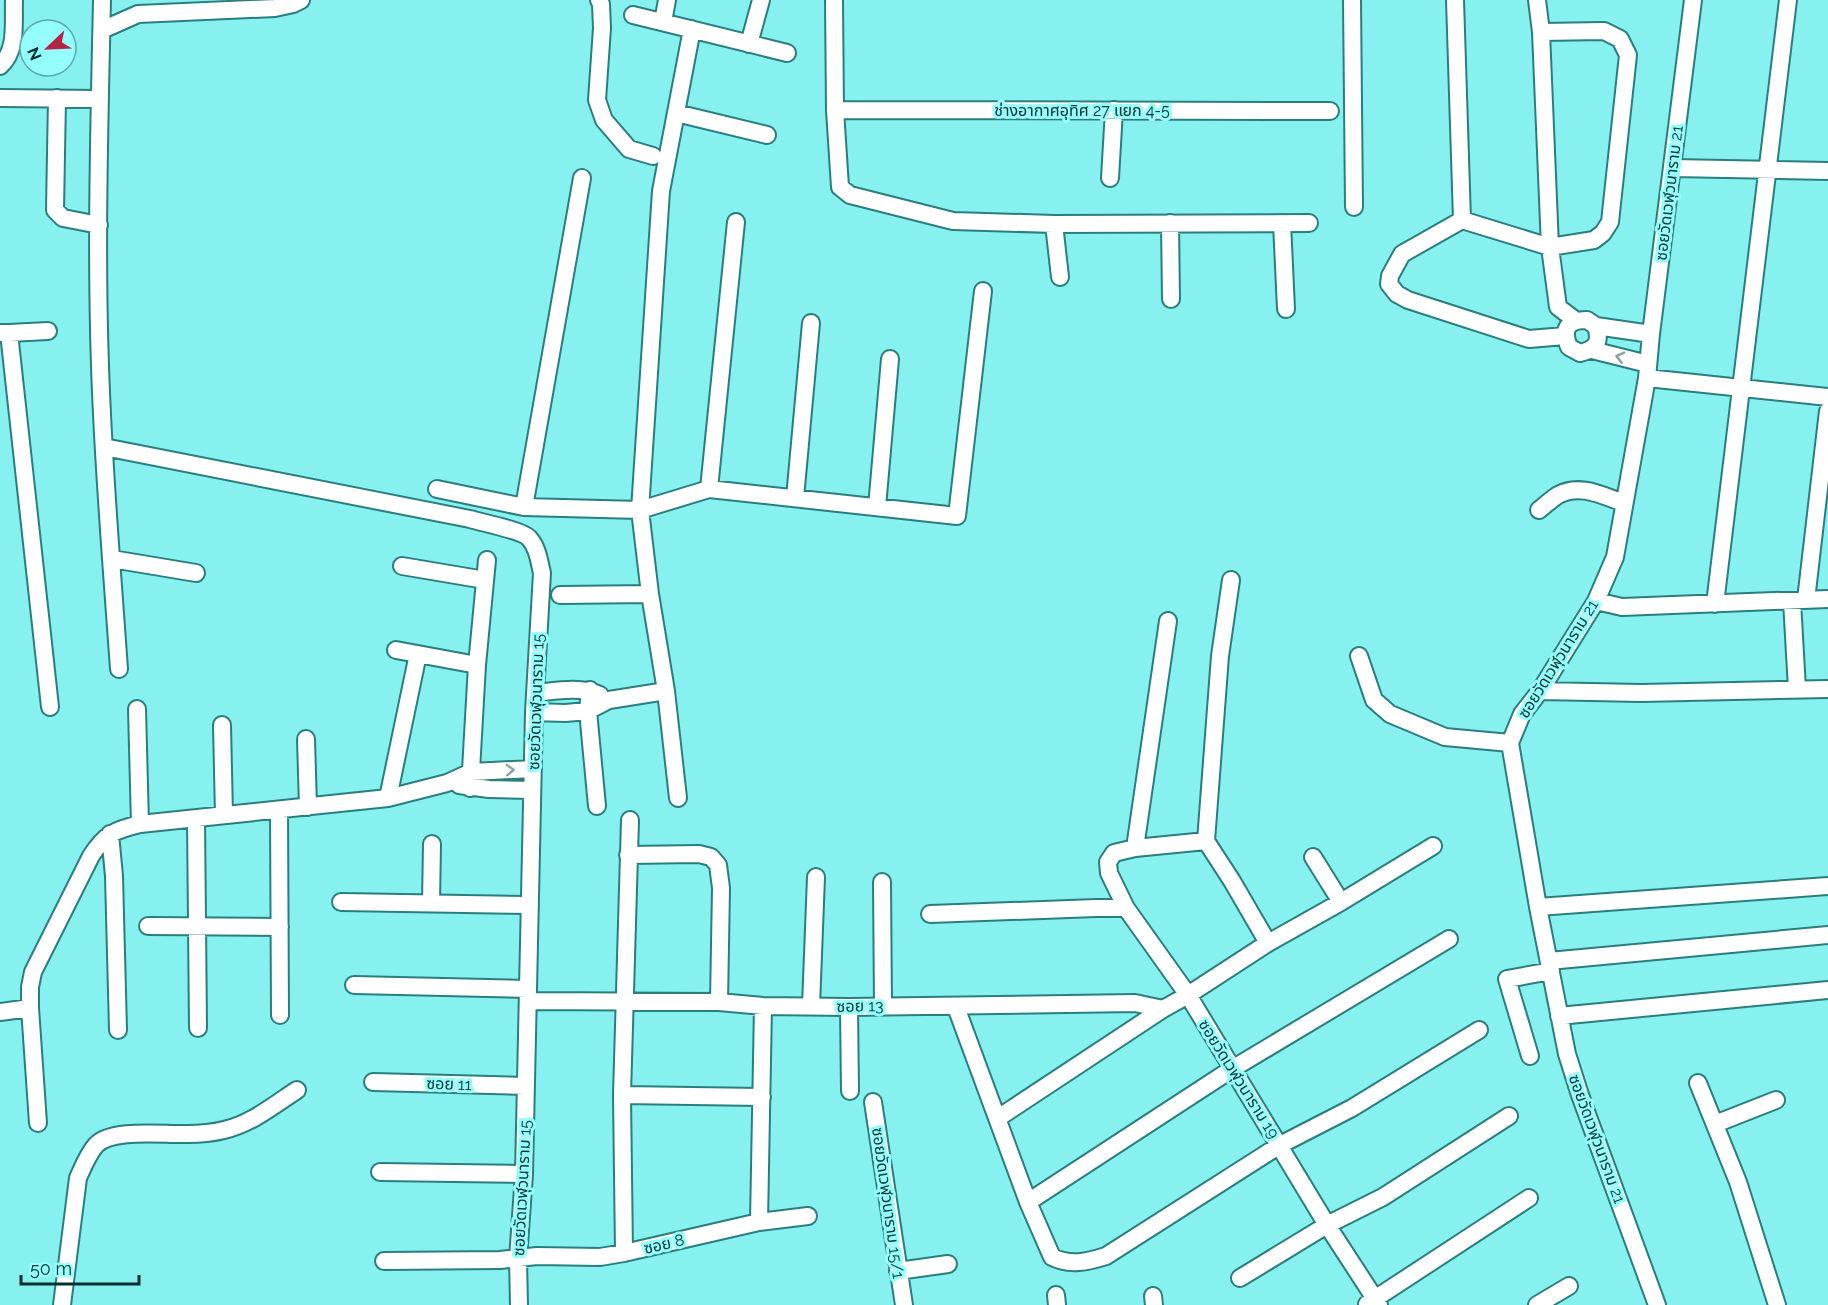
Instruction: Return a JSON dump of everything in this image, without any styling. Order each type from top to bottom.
[{"type":"street","points":[[0,66],[7,60],[12,50],[14,0]]},
{"type":"street","points":[[102,0],[99,99],[100,325],[104,447],[119,669]]},
{"type":"street","points":[[102,30],[138,14],[275,8],[301,0]]},
{"type":"street","points":[[599,0],[602,28],[597,100],[604,120],[617,137],[629,148],[653,156]]},
{"type":"street","points":[[663,22],[668,0]]},
{"type":"street","points":[[749,44],[761,0]]},
{"type":"street","points":[[834,0],[835,110],[840,187],[850,195],[953,221],[1054,224],[1309,223]]},
{"type":"street","points":[[1352,0],[1354,207]]},
{"type":"street","points":[[1455,0],[1462,220]]},
{"type":"street","points":[[1537,0],[1541,32],[1550,247],[1558,307],[1575,320],[1587,320],[1596,326],[1651,334]]},
{"type":"street","name":"ซอยวัดเวฬุวนาราม 21","points":[[1657,1305],[1567,1054],[1509,743],[1522,714],[1540,691],[1596,602],[1615,557],[1648,371],[1693,0]]},
{"type":"street","points":[[1715,604],[1788,0]]},
{"type":"street","points":[[633,15],[787,53]]},
{"type":"street","points":[[678,798],[666,691],[650,594],[640,510],[661,191],[692,29]]},
{"type":"street","points":[[1541,32],[1604,31],[1620,39],[1628,55],[1610,222],[1604,233],[1594,240],[1550,247],[1462,220],[1402,254],[1390,276],[1389,284],[1397,294],[1408,300],[1529,339],[1564,336]]},
{"type":"street","points":[[0,98],[99,99]]},
{"type":"street","points":[[57,98],[56,210],[63,218],[99,225]]},
{"type":"street","name":"ช่างอากาศอุทิศ 27 แยก 4-5","points":[[835,110],[1330,111]]},
{"type":"street","points":[[1110,178],[1114,110]]},
{"type":"street","points":[[676,112],[767,135]]},
{"type":"street","points":[[1672,168],[1828,171]]},
{"type":"street","points":[[524,507],[582,178]]},
{"type":"street","points":[[709,489],[736,222]]},
{"type":"street","points":[[1170,223],[1171,299]]},
{"type":"street","points":[[1282,223],[1286,309]]},
{"type":"street","points":[[1054,224],[1060,276]]},
{"type":"street","points":[[437,489],[524,507],[640,510],[709,489],[957,516],[983,291]]},
{"type":"street","points":[[1575,320],[1568,326],[1564,336],[1569,347],[1580,353],[1592,350],[1648,371],[1741,387],[1828,397]]},
{"type":"street","points":[[795,498],[811,322]]},
{"type":"street","points":[[1592,350],[1597,343],[1596,326]]},
{"type":"street","points":[[48,331],[5,333],[50,707]]},
{"type":"street","points":[[877,507],[890,359]]},
{"type":"street","points":[[1797,689],[1799,600],[1824,480],[1828,411]]},
{"type":"street","name":"ซอยวัดเวฬุวนาราม 15","points":[[104,447],[470,519],[528,537],[538,552],[542,573],[534,712],[524,1174],[518,1259],[519,1305]]},
{"type":"street","points":[[1539,510],[1559,495],[1576,490],[1588,491],[1624,503]]},
{"type":"street","points":[[112,559],[196,573]]},
{"type":"street","points":[[471,780],[477,664],[487,561]]},
{"type":"street","points":[[402,566],[485,580]]},
{"type":"street","points":[[1231,580],[1220,656],[1206,841],[1268,943]]},
{"type":"street","points":[[560,595],[650,594]]},
{"type":"street","points":[[1596,602],[1622,607],[1828,599]]},
{"type":"street","points":[[1168,621],[1135,848],[1206,841]]},
{"type":"street","points":[[396,650],[477,664]]},
{"type":"street","points":[[388,798],[418,654]]},
{"type":"street","points":[[1359,656],[1374,700],[1390,714],[1445,737],[1509,743]]},
{"type":"street","points":[[1540,691],[1641,693],[1828,689]]},
{"type":"street","points":[[535,693],[590,690],[609,700]]},
{"type":"street","points":[[590,690],[588,711],[597,806]]},
{"type":"street","points":[[534,712],[588,711],[609,700],[666,691]]},
{"type":"street","points":[[137,709],[140,824]]},
{"type":"street","points":[[222,725],[224,815]]},
{"type":"street","points":[[306,739],[308,807]]},
{"type":"street","points":[[38,1123],[30,1008],[33,972],[91,856],[100,842],[110,834],[140,824],[388,798],[447,783],[533,769]]},
{"type":"street","points":[[471,780],[532,790]]},
{"type":"street","points":[[279,810],[280,1015]]},
{"type":"street","points":[[196,818],[198,1028]]},
{"type":"street","points":[[624,1253],[622,1095],[630,820]]},
{"type":"street","points":[[110,834],[114,876],[118,1030]]},
{"type":"street","points":[[430,903],[432,844]]},
{"type":"street","points":[[998,1118],[1268,943],[1433,846]]},
{"type":"street","name":"ซอยวัดเวฬุวนาราม 19","points":[[1135,848],[1114,853],[1108,862],[1109,873],[1126,908],[1188,995],[1373,1303]]},
{"type":"street","points":[[628,855],[699,854],[711,857],[718,865],[721,888],[719,1002]]},
{"type":"street","points":[[1313,857],[1341,902]]},
{"type":"street","points":[[811,1006],[816,877]]},
{"type":"street","points":[[882,882],[883,1006]]},
{"type":"street","points":[[1538,907],[1828,886]]},
{"type":"street","points":[[341,902],[530,904]]},
{"type":"street","points":[[930,914],[1126,908]]},
{"type":"street","points":[[148,927],[279,927]]},
{"type":"street","points":[[1530,1056],[1507,979],[1550,966],[1828,935]]},
{"type":"street","points":[[1029,1202],[1233,1069],[1449,939]]},
{"type":"street","name":"ซอย 13","points":[[354,985],[624,1002],[719,1002],[764,1006],[849,1007],[1135,1003],[1163,1009]]},
{"type":"street","points":[[1559,1016],[1828,990]]},
{"type":"street","points":[[759,1222],[764,1006]]},
{"type":"street","points":[[849,1007],[850,1091]]},
{"type":"street","points":[[956,1007],[1052,1257],[1062,1262],[1083,1263],[1106,1256],[1280,1145],[1352,1108],[1479,1030]]},
{"type":"street","points":[[0,1012],[30,1008]]},
{"type":"street","name":"ซอย 11","points":[[373,1082],[526,1086]]},
{"type":"street","points":[[1698,1083],[1738,1182],[1777,1305]]},
{"type":"street","points":[[62,1305],[78,1178],[97,1144],[112,1137],[134,1134],[189,1134],[223,1131],[244,1124],[297,1090]]},
{"type":"street","points":[[622,1095],[762,1097]]},
{"type":"street","points":[[1715,1124],[1776,1100]]},
{"type":"street","name":"ซอยวัดเวฬุวนาราม 15/1","points":[[873,1102],[904,1305]]},
{"type":"street","points":[[1240,1278],[1327,1225],[1383,1197],[1509,1116]]},
{"type":"street","points":[[380,1172],[524,1174]]},
{"type":"street","points":[[1373,1303],[1529,1198]]},
{"type":"street","name":"ซอย 8","points":[[384,1261],[518,1259],[537,1256],[600,1257],[759,1222],[808,1216]]},
{"type":"street","points":[[898,1271],[948,1264]]},
{"type":"street","points":[[1538,1305],[1569,1286]]}]
